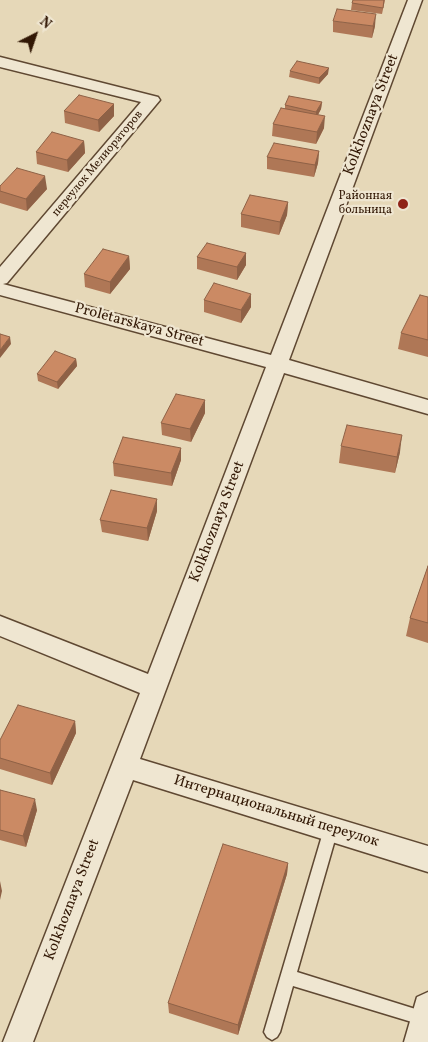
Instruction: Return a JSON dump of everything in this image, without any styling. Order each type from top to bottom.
[{"type":"street","name":"Kolkhoznaya Street","points":[[18,1042],[155,688],[415,0]]},
{"type":"street","name":"переулок Мелиораторов","points":[[0,62],[152,100],[0,279]]},
{"type":"street","name":"Proletarskaya Street","points":[[0,289],[278,364],[428,407]]},
{"type":"street","points":[[0,626],[155,688]]},
{"type":"street","name":"Интернациональный переулок","points":[[124,766],[428,859]]},
{"type":"lane","points":[[272,1032],[331,829]]},
{"type":"lane","points":[[288,977],[424,1023]]},
{"type":"building","points":[[353,0],[384,0],[383,8],[352,3]]},
{"type":"building","points":[[337,9],[376,14],[373,26],[333,21]]},
{"type":"building","points":[[297,61],[329,68],[319,78],[290,71]]},
{"type":"building","points":[[79,95],[114,104],[98,120],[64,111]]},
{"type":"building","points":[[289,96],[322,102],[316,112],[285,105]]},
{"type":"building","points":[[281,108],[325,116],[317,132],[273,124]]},
{"type":"building","points":[[52,132],[84,141],[67,160],[36,152]]},
{"type":"building","points":[[274,143],[319,151],[315,165],[267,157]]},
{"type":"building","points":[[17,168],[45,176],[26,199],[0,191],[0,186]]},
{"type":"building","points":[[250,195],[288,202],[280,222],[241,214]]},
{"type":"building","points":[[207,243],[246,253],[237,267],[197,257]]},
{"type":"building","points":[[103,249],[129,256],[110,282],[84,274]]},
{"type":"building","points":[[214,283],[251,294],[241,310],[204,300]]},
{"type":"building","points":[[420,295],[428,297],[428,340],[401,333]]},
{"type":"building","points":[[0,334],[10,337],[0,350]]},
{"type":"building","points":[[55,351],[76,359],[57,382],[37,374]]},
{"type":"building","points":[[176,394],[205,400],[190,429],[161,423]]},
{"type":"building","points":[[347,425],[402,435],[397,457],[341,446]]},
{"type":"building","points":[[123,437],[181,448],[171,473],[113,463]]},
{"type":"building","points":[[111,490],[157,499],[147,528],[100,520]]},
{"type":"building","points":[[428,566],[428,623],[410,618]]},
{"type":"building","points":[[18,705],[75,721],[50,773],[0,758],[0,740]]},
{"type":"building","points":[[0,790],[35,799],[23,836],[0,830]]},
{"type":"building","points":[[223,844],[288,863],[238,1025],[168,1003]]},
{"type":"place","name":"Районная больница","points":[[403,204]]}]
